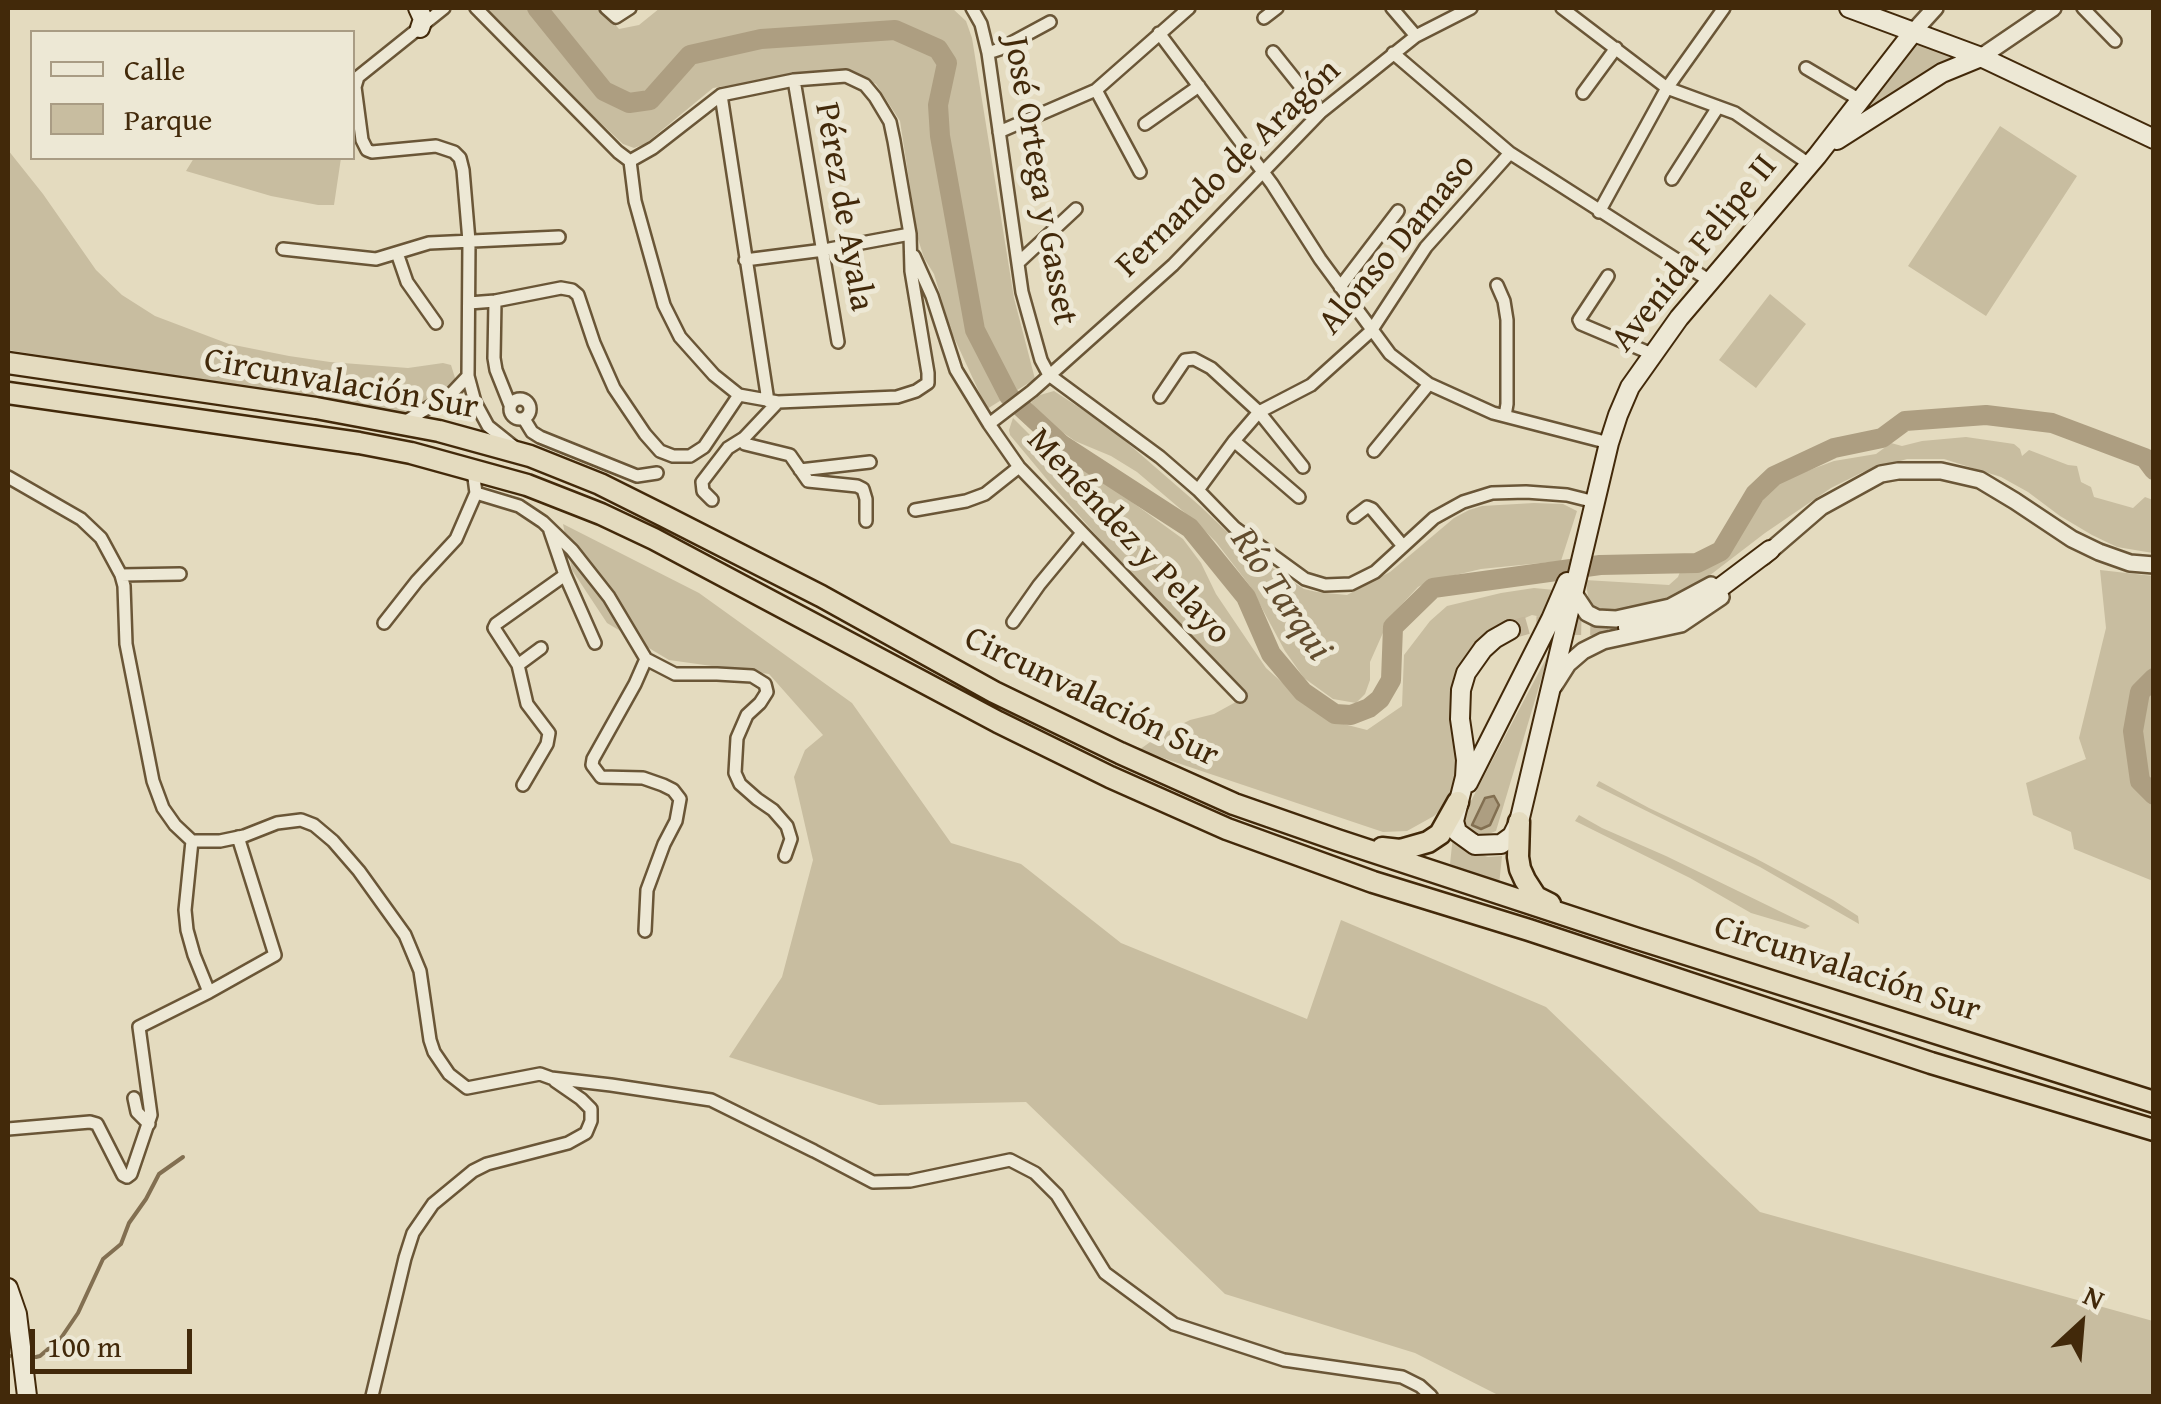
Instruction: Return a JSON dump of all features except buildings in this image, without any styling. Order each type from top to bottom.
[{"type":"highway","name":"Circunvalación Sur","points":[[8,364],[316,408],[402,424],[530,456],[600,484],[664,516],[821,596],[994,692],[1234,804],[1588,922],[2154,1102]]},
{"type":"highway","name":"Circunvalación Sur","points":[[8,393],[359,442],[527,484],[654,539],[998,722],[1227,829],[1373,882],[2154,1130]]},
{"type":"highway","points":[[1337,840],[1400,850],[1428,842],[1440,834],[1458,802]]},
{"type":"highway","points":[[1519,822],[1518,857],[1524,880],[1536,897],[1588,922]]},
{"type":"main road","points":[[418,8],[420,28]]},
{"type":"main road","points":[[1849,8],[1981,57],[2154,139]]},
{"type":"main road","name":"Avenida Felipe II","points":[[1519,822],[1571,589],[1621,407],[1652,354],[1914,32]]},
{"type":"main road","name":"Avenida Felipe II","points":[[1813,160],[1846,133],[1926,83],[1981,57]]},
{"type":"main road","points":[[1628,627],[1688,608],[1770,550]]},
{"type":"main road","name":"Avenida Felipe II","points":[[1458,802],[1551,619],[1571,589]]},
{"type":"main road","points":[[1510,630],[1483,649],[1466,674],[1461,690],[1460,719],[1466,760],[1454,821],[1457,832],[1476,845],[1501,844],[1512,836],[1519,822]]},
{"type":"main road","points":[[8,1288],[17,1314],[27,1396]]},
{"type":"street","points":[[355,84],[358,76],[444,8]]},
{"type":"street","points":[[476,8],[630,161],[635,201],[670,319],[714,375],[739,394],[773,402],[897,397],[928,384],[911,271],[911,240],[890,122],[871,90],[846,76],[794,80],[721,95],[630,161]]},
{"type":"street","points":[[606,8],[616,17],[630,8]]},
{"type":"street","name":"José Ortega y Gasset","points":[[972,8],[981,24],[988,53],[1022,292],[1041,360],[1049,374],[1160,458],[1236,528],[1305,579],[1324,585],[1351,584],[1375,572],[1434,518],[1492,492],[1567,495],[1594,507]]},
{"type":"street","points":[[1167,8],[1176,18]]},
{"type":"street","points":[[999,132],[1096,90],[1189,8]]},
{"type":"street","points":[[1264,18],[1277,8]]},
{"type":"street","points":[[1392,8],[1416,36]]},
{"type":"street","name":"Fernando de Aragón","points":[[992,422],[1173,265],[1321,112],[1416,36],[1471,8]]},
{"type":"street","points":[[1562,8],[1668,88],[1734,113],[1813,160]]},
{"type":"street","points":[[1599,212],[1668,88],[1724,8]]},
{"type":"street","points":[[1914,32],[1935,8]]},
{"type":"street","points":[[2083,8],[2115,41]]},
{"type":"street","points":[[1981,57],[2047,9]]},
{"type":"street","points":[[988,53],[1050,22]]},
{"type":"street","points":[[1159,33],[1390,354],[1429,384],[1504,416],[1610,443]]},
{"type":"street","points":[[1584,93],[1616,48]]},
{"type":"street","points":[[1273,52],[1321,112]]},
{"type":"street","points":[[1393,53],[1510,154],[1710,281]]},
{"type":"street","points":[[1806,68],[1860,100]]},
{"type":"street","name":"Pérez de Ayala","points":[[794,80],[838,342]]},
{"type":"street","points":[[1145,124],[1198,86]]},
{"type":"street","points":[[1096,90],[1140,172]]},
{"type":"street","points":[[355,94],[366,150],[376,153],[436,146],[460,158],[469,242],[468,376],[475,402],[488,426],[530,456]]},
{"type":"street","points":[[721,95],[745,260],[773,402]]},
{"type":"street","points":[[1672,178],[1718,106]]},
{"type":"street","name":"Alonso Damaso","points":[[1198,490],[1259,412],[1311,385],[1371,332],[1426,247],[1510,154]]},
{"type":"street","points":[[1018,263],[1076,209]]},
{"type":"street","points":[[1340,287],[1398,211]]},
{"type":"street","points":[[283,249],[376,260],[429,243],[559,237]]},
{"type":"street","points":[[745,260],[911,240]]},
{"type":"street","name":"Menéndez y Pelayo","points":[[911,240],[956,370],[1019,467],[1240,696]]},
{"type":"street","points":[[398,253],[407,282],[436,323]]},
{"type":"street","points":[[1608,276],[1580,324],[1652,354]]},
{"type":"street","points":[[1497,285],[1507,320],[1504,416]]},
{"type":"street","points":[[469,302],[560,288],[572,290],[578,296],[614,388],[645,434],[660,451],[673,456],[690,456],[704,447],[739,394]]},
{"type":"street","points":[[495,301],[494,358],[513,416],[524,419],[540,437],[638,476],[657,473]]},
{"type":"street","points":[[1160,398],[1186,360],[1190,358],[1211,368],[1259,412],[1304,467]]},
{"type":"street","points":[[402,424],[452,394],[468,376]]},
{"type":"street","points":[[1374,450],[1429,384]]},
{"type":"street","points":[[712,500],[703,491],[702,482],[728,448],[744,438],[773,402]]},
{"type":"street","points":[[744,438],[745,444],[790,455],[808,482],[864,489],[866,520]]},
{"type":"street","points":[[1234,441],[1299,498]]},
{"type":"street","points":[[800,470],[870,462]]},
{"type":"street","points":[[915,510],[985,494],[1019,467]]},
{"type":"street","points":[[384,622],[456,539],[476,493],[473,470]]},
{"type":"street","points":[[1549,694],[1568,664],[1584,651],[1603,641],[1681,624],[1719,599],[1821,507],[1881,474],[1940,471],[1980,480],[2098,552],[2130,563],[2154,564]]},
{"type":"street","points":[[8,477],[82,519],[102,538],[121,575],[126,644],[153,780],[166,812],[192,841],[220,841],[277,823],[300,820],[314,825],[345,854],[405,935],[420,971],[434,1052],[466,1088],[540,1074],[711,1100],[873,1182],[910,1181],[1010,1160],[1036,1173],[1057,1195],[1105,1274],[1174,1324],[1284,1360],[1402,1377],[1431,1396]]},
{"type":"street","points":[[476,493],[520,506],[549,527],[609,596],[646,659],[674,674],[752,676],[766,684],[767,692],[747,715],[737,738],[735,773],[740,784],[788,826],[791,839],[785,856]]},
{"type":"street","points":[[1354,518],[1366,508],[1372,509],[1403,546]]},
{"type":"street","points":[[549,527],[595,643]]},
{"type":"street","points":[[1013,622],[1082,534]]},
{"type":"street","points":[[1571,589],[1587,613],[1616,619],[1670,607],[1741,570],[1770,550]]},
{"type":"street","points":[[121,575],[180,574]]},
{"type":"street","points":[[522,786],[547,744],[548,733],[527,704],[518,665],[494,628],[566,576]]},
{"type":"street","points":[[518,665],[541,648]]},
{"type":"street","points":[[644,931],[647,890],[676,821],[680,799],[673,790],[643,778],[601,777],[592,765],[646,659]]},
{"type":"street","points":[[8,1129],[96,1124],[123,1176],[132,1174],[150,1115],[140,1025],[275,955],[238,837]]},
{"type":"street","points":[[192,841],[185,910],[187,930],[209,992]]},
{"type":"street","points":[[372,1396],[405,1258],[413,1234],[433,1204],[486,1164],[568,1143],[586,1133],[591,1110],[581,1098],[551,1078]]},
{"type":"street","points":[[134,1098],[137,1112],[149,1124]]},
{"type":"green space","points":[[486,8],[601,8],[619,29],[639,25],[660,8],[952,8],[966,21],[972,38],[1014,298],[1035,379],[987,409],[951,331],[934,274],[924,258],[900,121],[876,84],[845,71],[713,88],[645,144],[634,148],[623,144],[557,82]]},
{"type":"green space","points":[[1917,39],[1959,55],[1839,131]]},
{"type":"green space","points":[[2000,126],[2077,176],[1986,316],[1908,266]]},
{"type":"green space","points":[[8,150],[96,270],[122,295],[155,316],[229,344],[289,356],[408,368],[451,365],[456,381],[449,400],[434,411],[418,415],[8,350]]},
{"type":"green space","points":[[193,160],[341,160],[334,205],[271,196],[186,171]]},
{"type":"green space","points":[[1770,294],[1806,324],[1756,388],[1719,360]]},
{"type":"green space","points":[[1054,391],[1109,427],[1247,551],[1304,589],[1317,592],[1347,595],[1390,572],[1469,510],[1534,503],[1563,504],[1577,511],[1561,561],[1481,569],[1418,587],[1390,617],[1370,662],[1365,694],[1356,703],[1333,699],[1304,678],[1250,586],[1197,523],[1137,472],[1075,441],[1041,417],[1031,402]]},
{"type":"green space","points":[[1013,418],[1049,450],[1078,463],[1183,539],[1266,668],[1332,721],[1367,730],[1402,706],[1404,655],[1447,606],[1534,588],[1555,590],[1542,617],[1532,615],[1511,624],[1472,653],[1461,772],[1449,802],[1407,831],[1383,832],[1139,750],[1190,720],[1214,714],[1247,692],[1050,483],[1010,435]]},
{"type":"green space","points":[[1966,437],[2014,444],[2022,456],[2029,450],[2077,466],[2081,482],[2091,487],[2094,497],[2133,508],[2145,497],[2153,500],[2153,553],[2117,547],[2092,535],[2001,477],[1944,459],[1907,459],[1863,472],[1831,488],[1672,599],[1629,610],[1603,611],[1590,606],[1585,580],[1669,585],[1678,577],[1686,556],[1733,542],[1777,484],[1796,475],[1834,461],[1876,454],[1891,443],[1902,446]]},
{"type":"green space","points":[[563,524],[699,593],[852,703],[951,843],[1021,864],[1121,943],[1307,1019],[1341,920],[1546,1007],[1760,1212],[2153,1321],[2153,1396],[1500,1396],[1415,1353],[1225,1294],[1026,1102],[879,1105],[729,1057],[782,977],[813,860],[794,777],[805,750],[823,735],[769,674],[669,660],[607,623],[572,570]]},
{"type":"green space","points":[[2100,570],[2153,576],[2153,881],[2074,849],[2071,832],[2033,815],[2026,783],[2086,759],[2079,738],[2106,628]]},
{"type":"green space","points":[[1549,653],[1496,831],[1479,838],[1468,833],[1463,816]]},
{"type":"green space","points":[[1599,781],[1833,900],[1858,916],[1859,924],[1760,867],[1596,786]]},
{"type":"green space","points":[[1579,815],[1810,926],[1805,929],[1751,913],[1575,821]]},
{"type":"green space","points":[[1453,836],[1473,852],[1502,856],[1499,885],[1450,864]]},
{"type":"shaded area","points":[[1494,796],[1499,805],[1490,825],[1481,829],[1472,825],[1485,798]]},
{"type":"waterway","name":"Río Tarqui","points":[[537,8],[604,91],[629,103],[650,100],[690,55],[761,39],[895,30],[938,49],[947,63],[938,105],[940,136],[975,330],[1009,396],[1062,445],[1190,528],[1246,597],[1271,654],[1303,692],[1335,714],[1351,715],[1380,699],[1391,680],[1393,627],[1433,588],[1600,565],[1697,563],[1721,551],[1755,494],[1774,476],[1834,448],[1882,438],[1905,421],[1986,415],[2052,423],[2145,458],[2154,470]]},
{"type":"waterway","name":"Río Tarqui","points":[[2154,678],[2140,692],[2133,731],[2140,781],[2154,795]]},
{"type":"waterway","points":[[36,1357],[61,1338],[78,1313],[103,1259],[121,1244],[159,1174],[183,1157]]},
{"type":"tunnel","points":[[1510,630],[1528,625],[1628,627]]}]
